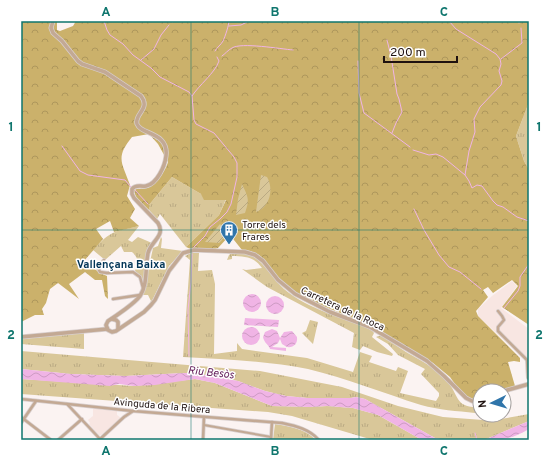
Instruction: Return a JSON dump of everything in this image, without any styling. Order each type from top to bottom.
[{"type":"street","points":[[53,21],[51,26],[52,32],[78,61],[82,64],[105,72],[140,94],[144,99],[144,105],[138,117],[137,124],[140,128],[160,138],[165,148],[166,157],[159,174],[152,183],[146,186],[137,185],[133,187],[131,192],[134,198],[158,223],[161,231],[148,253],[143,288],[140,296],[114,319],[108,321],[106,327]]},
{"type":"street","name":"Carretera de la Roca","points":[[124,325],[144,312],[151,305],[169,271],[183,253],[194,250],[245,252],[255,255],[263,261],[278,280],[295,294],[330,312],[370,327],[433,366],[466,398],[472,401]]},
{"type":"street","points":[[104,260],[98,268],[100,272],[133,272],[140,277],[143,288]]},
{"type":"street","points":[[113,299],[140,296]]},
{"type":"street","points":[[498,311],[504,320],[497,328],[498,331],[527,360],[528,378]]},
{"type":"street","points":[[114,319],[119,324],[124,325]]},
{"type":"street","points":[[118,329],[119,324]]},
{"type":"street","points":[[106,327],[112,332],[124,325]]},
{"type":"street","points":[[21,337],[98,330],[106,327]]},
{"type":"street","points":[[512,389],[529,384]]},
{"type":"street","name":"Avinguda de la Ribera","points":[[21,399],[133,411],[272,422],[301,428],[319,440]]},
{"type":"street","points":[[21,423],[22,418],[36,401]]},
{"type":"street","points":[[67,404],[76,412],[100,440],[124,417],[133,411]]},
{"type":"street","points":[[76,412],[76,408],[80,405]]},
{"type":"street","points":[[124,417],[125,410]]},
{"type":"street","points":[[203,440],[204,417]]},
{"type":"street","points":[[22,418],[51,440]]},
{"type":"street","points":[[58,440],[82,419]]},
{"type":"street","points":[[204,425],[271,438],[272,422]]},
{"type":"shaded area","points":[[512,281],[517,286],[501,308],[529,329],[529,377],[526,378],[525,360],[478,316],[478,309]]},
{"type":"shaded area","points":[[93,408],[117,411],[117,415],[121,418],[101,435],[99,435],[89,424],[90,423],[88,420],[93,416]]},
{"type":"green space","points":[[21,21],[57,21],[57,30],[60,31],[73,26],[76,21],[529,21],[529,102],[516,136],[524,161],[529,170],[529,325],[502,307],[518,286],[512,280],[493,293],[488,287],[483,290],[488,297],[476,311],[478,316],[520,358],[520,362],[508,362],[515,386],[512,387],[512,383],[472,383],[472,400],[466,400],[450,377],[433,363],[370,325],[313,302],[295,293],[283,283],[259,255],[250,251],[242,250],[230,235],[218,248],[215,249],[191,249],[186,247],[219,215],[226,200],[204,200],[201,194],[172,177],[149,205],[149,210],[144,206],[137,199],[134,190],[153,185],[163,173],[168,162],[158,144],[149,134],[132,137],[123,150],[122,155],[123,165],[130,185],[127,196],[135,209],[130,218],[139,226],[114,232],[110,221],[96,229],[103,239],[84,261],[100,273],[107,276],[108,299],[105,296],[102,280],[95,280],[85,272],[69,284],[79,299],[58,283],[50,289],[46,303],[42,309],[44,315],[35,315],[21,322]]},
{"type":"green space","points":[[529,102],[529,170],[524,161],[516,136]]},
{"type":"green space","points":[[261,175],[267,177],[270,192],[265,206],[256,212]]},
{"type":"green space","points":[[172,177],[201,194],[226,199],[219,215],[186,247],[160,214],[157,219],[149,210],[149,205]]},
{"type":"green space","points":[[242,184],[248,201],[245,213],[236,215],[238,199]]},
{"type":"green space","points":[[220,224],[229,233],[219,243],[205,242]]},
{"type":"green space","points":[[139,226],[128,240],[132,242],[138,237],[152,243],[148,248],[143,283],[142,277],[135,271],[137,261],[136,256],[132,252],[124,252],[121,246],[105,260],[93,250],[109,235],[124,229]]},
{"type":"green space","points":[[161,237],[161,248],[183,251],[169,266],[150,305],[148,306],[151,301],[148,295],[143,295],[153,248],[158,246]]},
{"type":"green space","points":[[191,253],[199,253],[198,271],[212,270],[215,284],[214,354],[237,351],[237,343],[242,349],[307,358],[353,372],[360,352],[372,356],[369,362],[396,371],[398,367],[408,371],[400,393],[436,401],[439,393],[421,374],[425,369],[398,355],[388,344],[376,337],[382,336],[442,375],[458,400],[465,405],[472,407],[472,413],[428,407],[336,377],[293,366],[183,357],[190,260],[185,256]]},
{"type":"green space","points":[[232,253],[247,254],[257,259],[284,289],[304,302],[315,308],[372,330],[374,333],[372,337],[393,354],[392,356],[363,346],[360,350],[352,347],[354,333],[267,287],[242,269],[262,268],[256,261],[241,256],[232,256],[232,259],[227,260],[229,255]]},
{"type":"green space","points":[[310,320],[318,322],[313,344],[302,333],[306,331]]},
{"type":"green space","points":[[84,333],[84,349],[21,344],[21,339]]},
{"type":"green space","points":[[21,351],[260,371],[342,387],[398,406],[443,417],[472,419],[472,423],[512,423],[512,417],[529,414],[529,421],[484,440],[446,440],[435,438],[365,399],[356,397],[307,398],[286,396],[265,391],[238,381],[185,373],[125,376],[71,374],[21,369]]},
{"type":"green space","points":[[21,379],[134,386],[195,379],[215,383],[272,406],[327,406],[353,408],[378,415],[422,440],[373,440],[292,416],[268,412],[21,394]]},
{"type":"green space","points":[[275,424],[302,430],[316,440],[273,440]]},
{"type":"water","points":[[252,294],[258,297],[261,303],[258,309],[252,312],[246,309],[243,303],[246,297]]},
{"type":"water","points":[[275,296],[281,299],[284,305],[281,311],[275,314],[269,311],[266,305],[269,299]]},
{"type":"water","points":[[245,318],[279,320],[278,327],[244,325]]},
{"type":"water","points":[[251,327],[257,330],[260,336],[257,342],[251,345],[245,342],[242,336],[245,330]]},
{"type":"water","points":[[272,329],[277,331],[280,338],[284,332],[292,331],[297,337],[296,344],[291,347],[287,347],[282,344],[280,339],[278,343],[272,347],[286,348],[286,351],[270,349],[263,337],[265,332]]},
{"type":"water","points":[[21,369],[71,374],[125,376],[185,373],[238,381],[265,391],[286,396],[307,398],[356,397],[365,399],[435,438],[446,440],[422,440],[378,415],[353,408],[327,406],[272,406],[215,383],[195,379],[155,385],[134,386],[119,384],[110,386],[21,379]]},
{"type":"water","points":[[529,421],[529,429],[517,435],[502,439],[484,440]]},
{"type":"waterway","points":[[104,21],[110,35],[123,44],[133,55],[151,68],[160,77],[189,92],[192,96],[194,120],[196,124],[214,133],[234,157],[237,163],[237,177],[231,204],[227,212],[210,227],[205,236],[194,247]]},
{"type":"waterway","points":[[215,51],[223,41],[229,21]]},
{"type":"waterway","points":[[229,26],[241,25],[249,21]]},
{"type":"waterway","points":[[449,21],[456,29],[496,54],[500,59],[501,64],[499,71],[502,81],[501,85],[480,107],[474,119],[475,132],[469,151],[465,175],[472,188],[477,185],[482,186],[497,205],[503,207],[517,217],[529,221]]},
{"type":"waterway","points":[[141,60],[154,49],[161,35],[169,25]]},
{"type":"waterway","points":[[501,59],[522,43],[521,28]]},
{"type":"waterway","points":[[387,40],[397,94],[402,112],[392,133]]},
{"type":"waterway","points":[[222,56],[237,46],[261,46],[293,50]]},
{"type":"waterway","points":[[192,96],[217,65],[219,61],[217,57]]},
{"type":"waterway","points":[[358,61],[359,93],[364,113],[410,147]]},
{"type":"waterway","points":[[62,146],[80,171],[88,175],[125,180],[131,187]]},
{"type":"waterway","points":[[413,150],[429,155],[436,154],[443,157],[465,175]]},
{"type":"waterway","points":[[134,189],[148,204]]},
{"type":"waterway","points":[[414,209],[424,230],[439,255],[449,267],[460,272],[481,289]]},
{"type":"waterway","points":[[189,356],[188,310],[192,254]]},
{"type":"waterway","points":[[504,308],[518,291],[520,286],[520,277],[529,264]]},
{"type":"waterway","name":"Riu Besòs","points":[[189,375],[190,365]]},
{"type":"waterway","points":[[475,433],[477,440]]},
{"type":"place","name":"Torre dels Frares","points":[[229,245]]},
{"type":"district","name":"Vallençana Baixa","points":[[121,264]]}]
